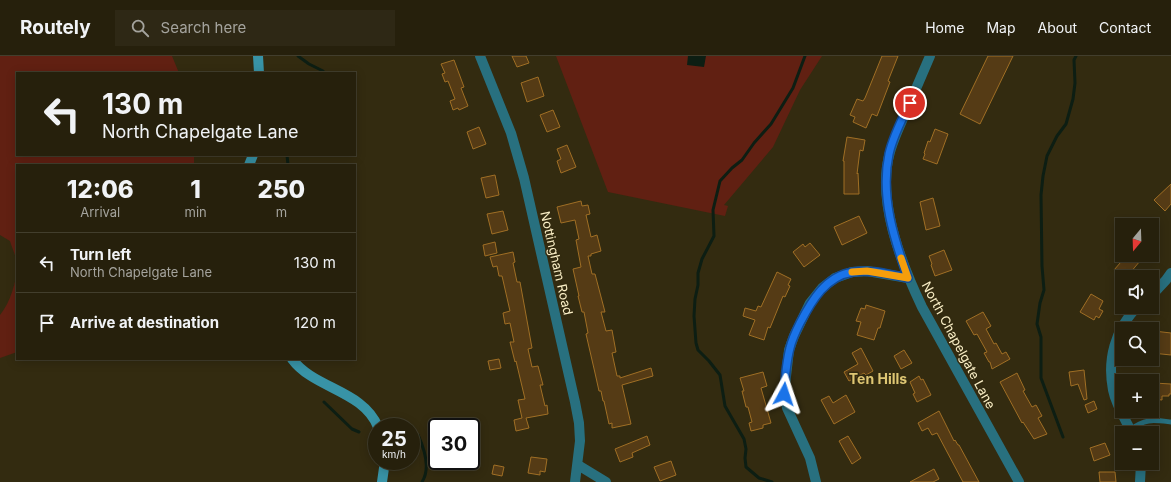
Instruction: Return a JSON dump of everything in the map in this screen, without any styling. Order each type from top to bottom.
[{"type":"street","points":[[258,56],[259,72]]},
{"type":"street","name":"Nottingham Road","points":[[480,56],[511,133],[524,178],[579,423],[580,441],[575,482]]},
{"type":"street","name":"North Chapelgate Lane","points":[[930,56],[890,152],[887,170],[886,199],[900,256],[908,278],[922,307],[1019,482]]},
{"type":"street","points":[[816,482],[810,458],[787,408],[784,394],[789,350],[794,336],[810,303],[822,288],[835,278],[852,272],[867,271],[908,278]]},
{"type":"street","points":[[1159,288],[1171,273]]},
{"type":"street","points":[[1129,426],[1113,391],[1111,372],[1112,357],[1118,333],[1132,314]]},
{"type":"street","points":[[293,360],[306,373],[357,402],[372,418]]},
{"type":"street","points":[[578,465],[606,482]]},
{"type":"street","points":[[382,482],[384,470]]},
{"type":"street","points":[[1140,482],[1141,470]]},
{"type":"lane","points":[[1136,426],[1139,423],[1151,420],[1171,422]]},
{"type":"shaded area","points":[[0,56],[172,56],[179,72],[16,72],[16,156],[194,156],[194,164],[16,164],[16,259],[10,241],[0,235]]},
{"type":"shaded area","points":[[556,56],[822,56],[800,90],[773,147],[724,205],[728,206],[725,216],[608,192]]},
{"type":"shaded area","points":[[688,56],[706,56],[704,67],[687,65]]},
{"type":"shaded area","points":[[16,278],[16,352],[0,358],[0,315],[4,310]]},
{"type":"building","points":[[512,56],[526,56],[529,63],[517,67]]},
{"type":"building","points":[[882,56],[898,56],[877,116],[872,114],[866,128],[853,122],[855,117],[850,115],[857,99],[863,101],[865,98]]},
{"type":"building","points":[[988,56],[1013,56],[980,124],[960,114]]},
{"type":"building","points":[[454,60],[464,87],[461,88],[468,106],[459,110],[458,108],[453,110],[450,101],[455,99],[448,81],[445,82],[442,74],[445,73],[441,64]]},
{"type":"building","points":[[538,77],[544,96],[527,102],[521,83]]},
{"type":"building","points":[[553,110],[560,127],[547,132],[540,115]]},
{"type":"building","points":[[479,127],[486,144],[473,149],[467,132]]},
{"type":"building","points":[[935,129],[948,134],[937,164],[923,159],[928,141],[930,142]]},
{"type":"building","points":[[847,137],[865,140],[863,151],[860,150],[857,174],[858,173],[859,194],[844,194],[843,161]]},
{"type":"building","points":[[567,145],[576,167],[561,173],[557,161],[561,159],[557,149]]},
{"type":"building","points":[[495,175],[499,195],[486,198],[481,178]]},
{"type":"building","points":[[1171,184],[1171,204],[1165,211],[1154,200]]},
{"type":"building","points":[[933,198],[940,226],[926,230],[920,202]]},
{"type":"building","points":[[581,201],[582,206],[588,205],[590,214],[586,215],[591,237],[597,235],[601,251],[588,256],[592,274],[595,274],[605,312],[601,312],[606,331],[612,330],[616,352],[612,353],[617,376],[620,376],[620,378],[651,368],[653,376],[622,385],[631,424],[612,428],[612,423],[609,424],[601,391],[599,391],[586,334],[588,333],[584,312],[582,312],[573,269],[581,267],[576,240],[579,239],[575,220],[561,223],[557,207]]},
{"type":"building","points":[[503,211],[508,230],[492,234],[487,214]]},
{"type":"building","points":[[859,216],[867,233],[842,245],[834,227]]},
{"type":"building","points":[[495,242],[497,253],[485,256],[483,245]]},
{"type":"building","points":[[810,243],[820,255],[804,267],[793,252],[803,244],[805,247]]},
{"type":"building","points":[[944,250],[952,270],[935,276],[929,256]]},
{"type":"building","points":[[513,252],[515,262],[513,263],[517,282],[520,282],[532,348],[528,349],[532,367],[538,366],[543,385],[540,385],[545,406],[547,405],[548,414],[526,418],[529,428],[516,431],[514,420],[522,418],[518,400],[525,399],[510,342],[514,342],[510,323],[505,324],[503,313],[510,311],[502,276],[499,276],[497,266],[493,267],[490,257]]},
{"type":"building","points":[[1121,262],[1139,262],[1132,270],[1114,270]]},
{"type":"building","points":[[777,272],[791,279],[788,285],[790,286],[785,297],[783,296],[770,328],[768,327],[764,340],[749,335],[755,320],[743,316],[745,308],[756,311],[758,306],[761,307]]},
{"type":"building","points":[[1091,294],[1103,301],[1099,309],[1103,311],[1099,318],[1096,316],[1094,320],[1080,312]]},
{"type":"building","points":[[866,305],[885,311],[880,328],[878,328],[874,340],[857,335],[861,322],[856,321],[861,308],[865,309]]},
{"type":"building","points":[[983,312],[991,326],[986,329],[994,344],[996,343],[1002,354],[1006,352],[1010,359],[992,369],[990,362],[984,353],[987,352],[977,334],[974,335],[966,321]]},
{"type":"building","points":[[1159,332],[1171,333],[1171,355],[1159,354]]},
{"type":"building","points":[[861,348],[873,371],[866,375],[864,373],[849,381],[844,372],[858,364],[852,353]]},
{"type":"building","points":[[904,350],[912,363],[901,369],[894,356]]},
{"type":"building","points":[[499,359],[501,368],[490,370],[488,361]]},
{"type":"building","points":[[1084,370],[1087,399],[1084,400],[1078,384],[1071,386],[1069,372]]},
{"type":"building","points":[[763,372],[767,386],[761,388],[771,423],[763,425],[763,428],[751,431],[749,423],[752,422],[748,407],[746,407],[742,391],[744,391],[740,378]]},
{"type":"building","points":[[1017,373],[1025,390],[1023,391],[1032,407],[1036,405],[1042,416],[1038,418],[1047,434],[1034,439],[1023,422],[1022,423],[1000,382]]},
{"type":"building","points":[[919,376],[921,380],[923,379],[931,395],[917,402],[910,382]]},
{"type":"building","points":[[1159,383],[1171,384],[1171,394],[1169,394],[1169,396],[1162,396],[1162,400],[1159,400]]},
{"type":"building","points":[[846,395],[855,412],[834,424],[821,400],[829,396],[833,403]]},
{"type":"building","points":[[1094,401],[1097,409],[1088,413],[1085,405]]},
{"type":"building","points":[[939,411],[954,441],[955,440],[959,445],[979,482],[963,482],[937,433],[932,435],[928,428],[922,431],[918,423]]},
{"type":"building","points":[[647,436],[650,445],[632,453],[633,457],[620,462],[615,449]]},
{"type":"building","points":[[848,436],[861,458],[852,464],[839,441]]},
{"type":"building","points":[[1105,443],[1110,455],[1094,461],[1090,448]]},
{"type":"building","points":[[531,457],[547,459],[545,472],[540,471],[540,475],[528,473]]},
{"type":"building","points":[[671,461],[676,475],[660,481],[654,467]]},
{"type":"building","points":[[494,465],[504,467],[502,476],[492,474]]},
{"type":"building","points":[[934,469],[939,479],[933,482],[910,482]]},
{"type":"building","points":[[1099,472],[1115,472],[1116,482],[1100,482]]},
{"type":"waterway","points":[[298,56],[324,72]]},
{"type":"waterway","points":[[772,482],[759,478],[746,467],[746,449],[744,439],[725,406],[720,375],[698,350],[694,316],[695,299],[698,285],[698,273],[702,259],[714,236],[713,210],[720,181],[742,160],[754,143],[771,124],[793,88],[805,56]]},
{"type":"waterway","points":[[1063,437],[1041,378],[1041,337],[1037,324],[1040,303],[1044,290],[1042,266],[1041,195],[1047,156],[1057,136],[1066,124],[1073,99],[1075,83],[1074,60],[1076,56]]},
{"type":"waterway","points":[[287,156],[288,164]]},
{"type":"waterway","points":[[324,402],[352,429],[359,432]]},
{"type":"waterway","points":[[420,440],[426,458],[426,471],[422,482]]},
{"type":"slow traffic","points":[[852,272],[867,271],[908,278],[901,258]]},
{"type":"district","name":"Ten Hills","points":[[878,378]]},
{"type":"route","points":[[784,394],[789,350],[794,336],[810,303],[822,288],[835,278],[852,272],[867,271],[908,278],[900,256],[886,199],[886,184],[890,152],[910,103]]}]
